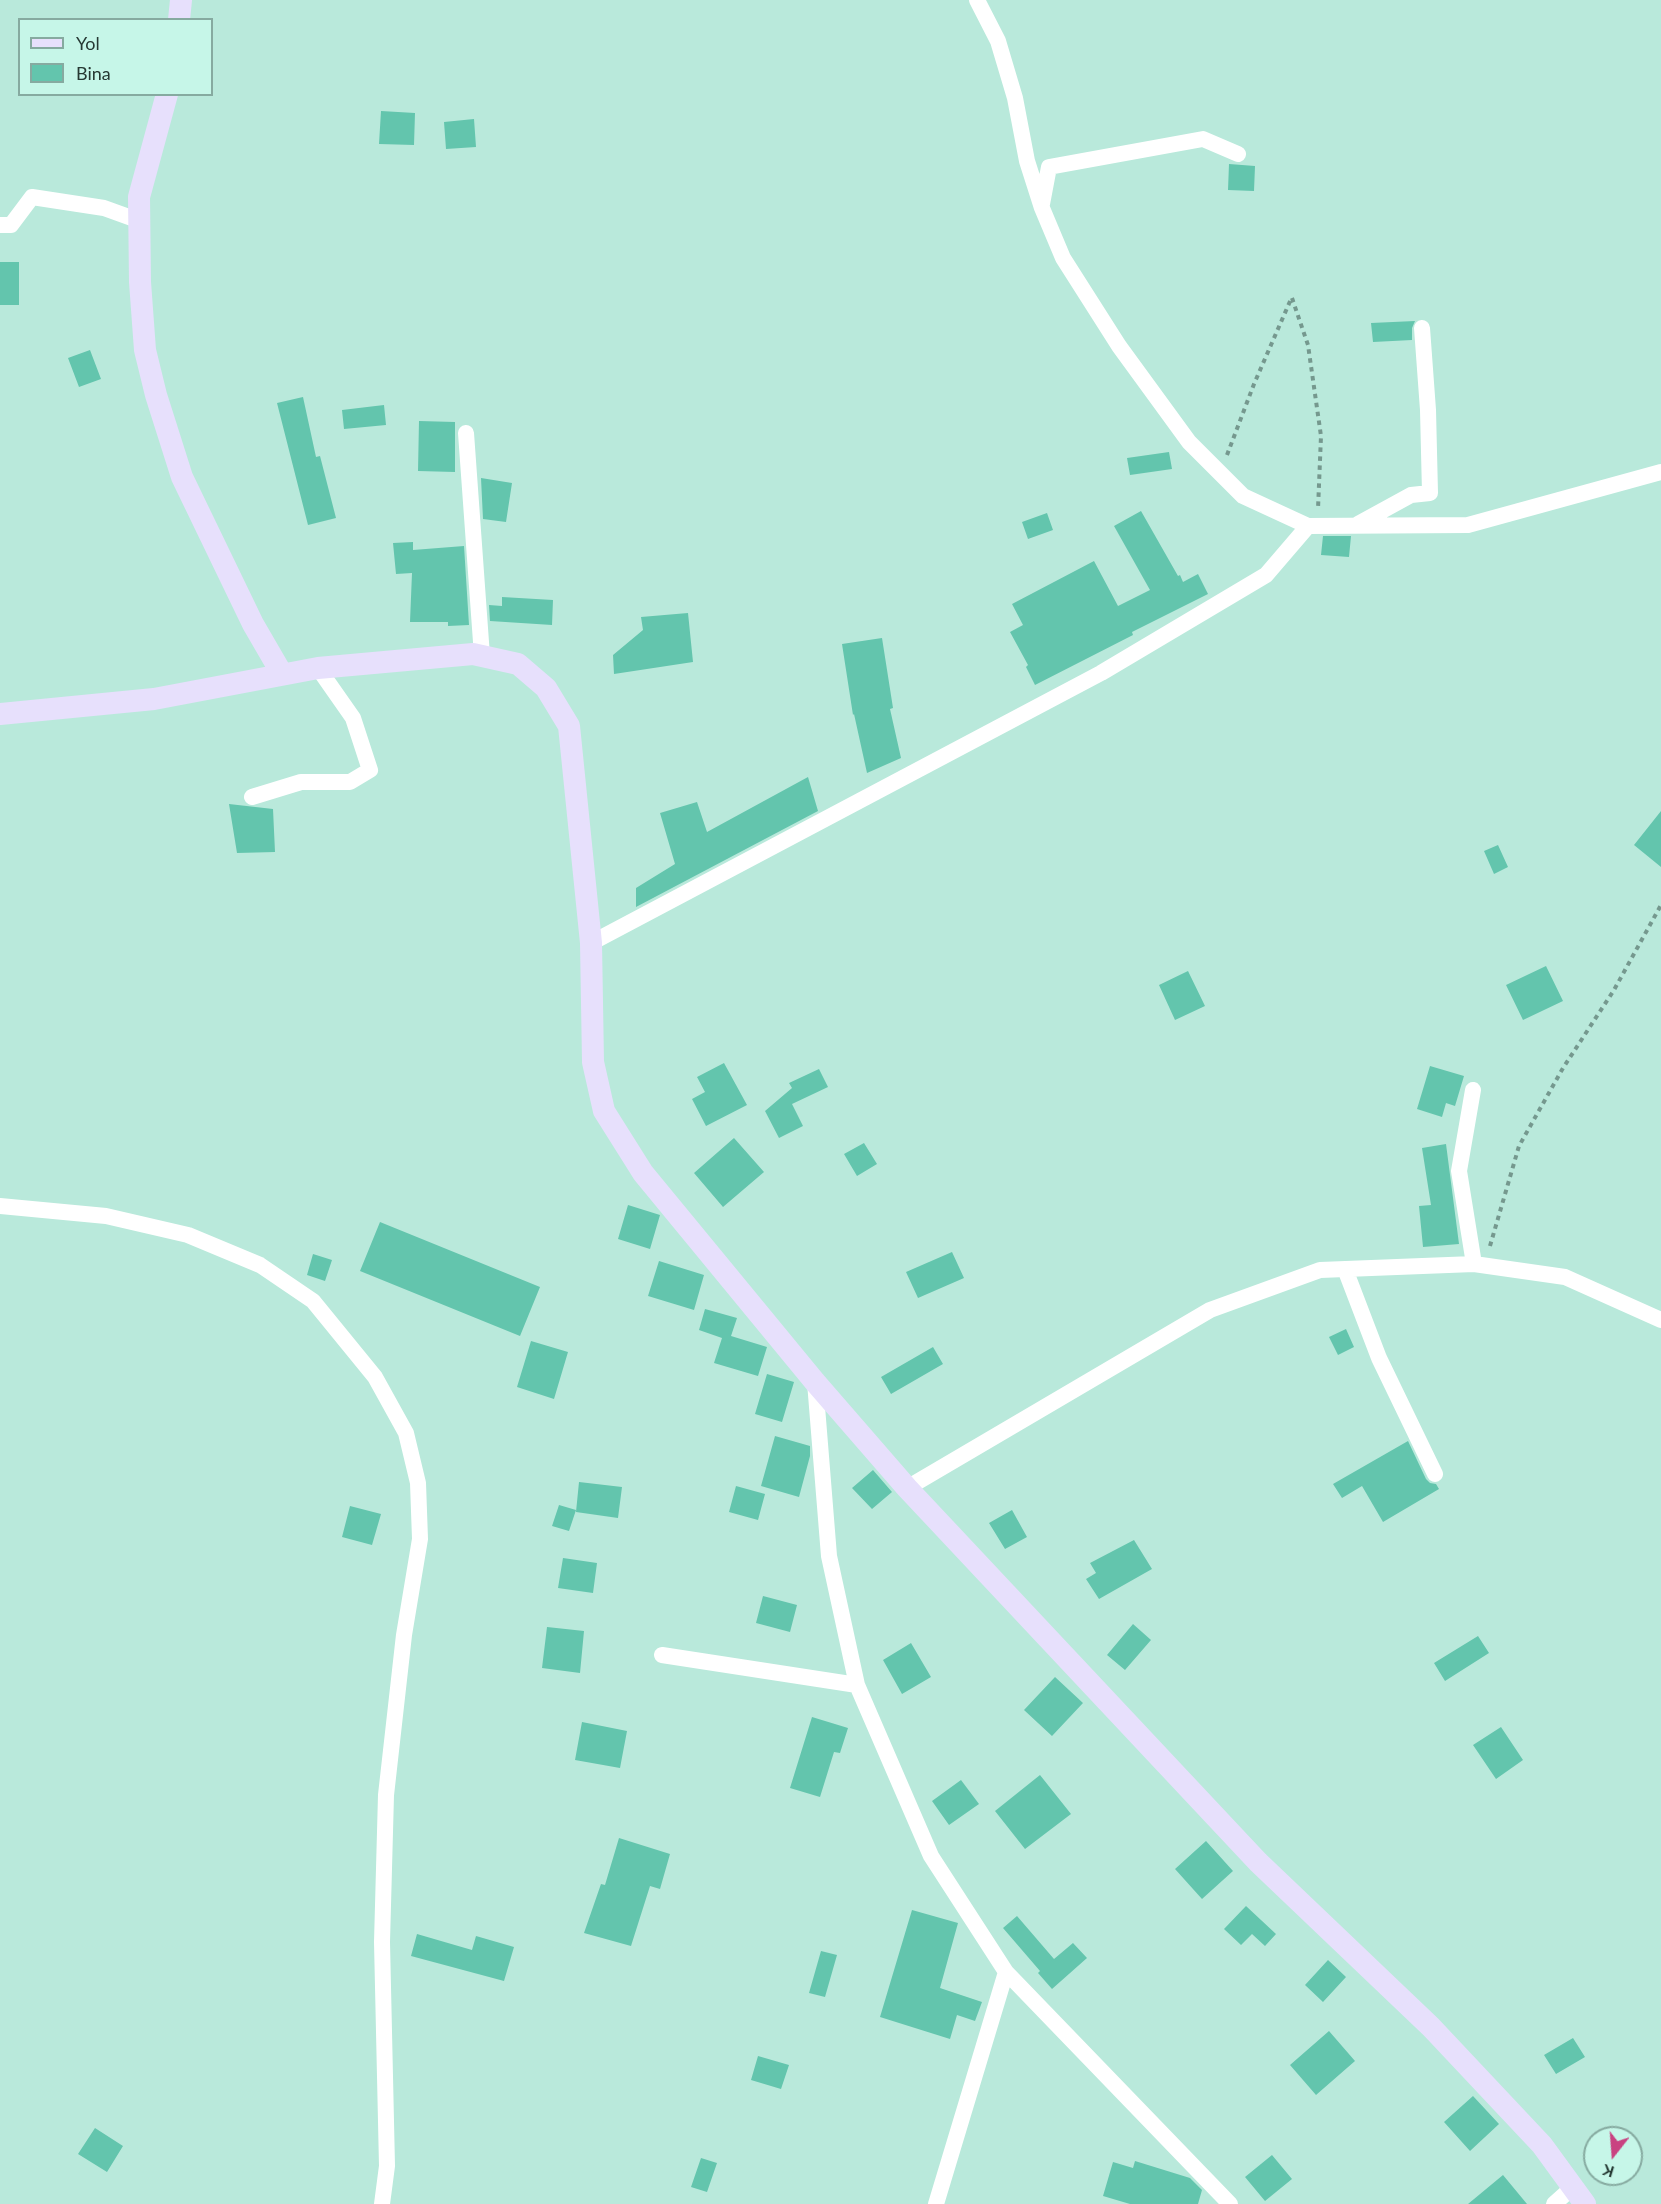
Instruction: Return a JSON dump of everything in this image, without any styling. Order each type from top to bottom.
[{"type":"street","points":[[179,18],[181,0]]},
{"type":"street","points":[[977,0],[998,41],[1015,98],[1026,161],[1042,208],[1063,258],[1119,345],[1189,442],[1243,496],[1313,526],[1468,525],[1661,472]]},
{"type":"street","points":[[166,96],[140,197],[140,282],[146,350],[156,395],[182,477],[253,624],[282,674]]},
{"type":"street","points":[[1042,208],[1049,167],[1203,139],[1238,154]]},
{"type":"street","points":[[0,225],[11,225],[32,197],[104,208],[140,221]]},
{"type":"street","points":[[1355,526],[1411,495],[1430,493],[1428,410],[1422,328]]},
{"type":"street","points":[[465,433],[482,656]]},
{"type":"street","points":[[591,943],[1101,673],[1266,575],[1313,526]]},
{"type":"street","points":[[0,714],[154,699],[318,668],[473,654],[518,664],[546,688],[569,726],[591,943],[593,1062],[604,1111],[643,1173],[815,1382],[907,1488],[1257,1862],[1431,2027],[1542,2145],[1579,2196],[1554,2204]]},
{"type":"street","points":[[252,797],[301,782],[350,782],[370,770],[352,718],[318,668]]},
{"type":"street","points":[[1473,1090],[1459,1171],[1480,1265]]},
{"type":"street","points":[[0,1206],[116,1219],[188,1235],[260,1265],[313,1301],[375,1377],[406,1434],[418,1483],[420,1539],[404,1635],[386,1795],[382,1942],[387,2166],[382,2204]]},
{"type":"street","points":[[907,1488],[1210,1310],[1320,1270],[1480,1265],[1565,1277],[1661,1320]]},
{"type":"street","points":[[1345,1269],[1379,1358],[1435,1474]]},
{"type":"street","points":[[815,1382],[829,1556],[857,1685],[932,1856],[1006,1972],[1230,2204]]},
{"type":"street","points":[[662,1655],[857,1685]]},
{"type":"street","points":[[936,2204],[1006,1972]]},
{"type":"path","points":[[1220,473],[1254,384],[1292,298],[1308,345],[1322,436],[1313,526]]},
{"type":"path","points":[[1480,1265],[1491,1241],[1520,1146],[1563,1068],[1614,990],[1661,905]]},
{"type":"building","points":[[381,111],[415,113],[414,145],[379,144]]},
{"type":"building","points":[[474,119],[476,147],[446,149],[444,122]]},
{"type":"building","points":[[1229,164],[1255,166],[1254,191],[1228,190]]},
{"type":"building","points":[[0,262],[19,262],[19,305],[0,305]]},
{"type":"building","points":[[1415,321],[1412,328],[1412,340],[1373,342],[1371,323]]},
{"type":"building","points":[[90,350],[101,379],[79,387],[68,358]]},
{"type":"building","points":[[303,397],[316,457],[320,456],[336,518],[308,525],[277,403]]},
{"type":"building","points":[[384,405],[386,425],[344,429],[342,410]]},
{"type":"building","points":[[419,421],[455,422],[455,472],[418,471]]},
{"type":"building","points":[[1169,452],[1172,469],[1130,475],[1127,458]]},
{"type":"building","points":[[481,478],[512,483],[506,522],[483,519]]},
{"type":"building","points":[[1141,511],[1178,576],[1180,575],[1183,582],[1198,574],[1208,594],[1035,685],[1026,667],[1028,665],[1010,632],[1023,625],[1012,604],[1094,561],[1118,606],[1150,590],[1114,526]]},
{"type":"building","points":[[1047,513],[1053,530],[1028,539],[1022,522]]},
{"type":"building","points":[[1323,536],[1351,536],[1349,557],[1321,555]]},
{"type":"building","points":[[413,542],[413,550],[464,546],[469,625],[448,626],[448,622],[410,622],[412,573],[396,574],[393,543]]},
{"type":"building","points":[[502,597],[553,600],[552,625],[490,621],[489,605],[502,606]]},
{"type":"building","points":[[688,613],[693,662],[614,674],[613,655],[643,630],[641,617]]},
{"type":"building","points":[[882,638],[893,708],[890,709],[901,758],[867,773],[853,715],[842,644]]},
{"type":"building","points":[[808,777],[818,811],[636,907],[636,888],[675,864],[660,813],[697,802],[707,832]]},
{"type":"building","points":[[229,804],[273,809],[275,852],[237,853]]},
{"type":"building","points":[[1661,811],[1661,867],[1634,845]]},
{"type":"building","points":[[1498,845],[1508,867],[1494,874],[1484,851]]},
{"type":"building","points":[[1546,966],[1563,1001],[1523,1020],[1506,985]]},
{"type":"building","points":[[1188,971],[1205,1006],[1175,1020],[1159,985]]},
{"type":"building","points":[[724,1063],[747,1105],[706,1126],[692,1099],[705,1092],[697,1077]]},
{"type":"building","points":[[1430,1066],[1464,1076],[1455,1106],[1446,1103],[1442,1117],[1417,1109]]},
{"type":"building","points":[[819,1069],[828,1087],[792,1104],[803,1126],[779,1138],[765,1111],[792,1088],[789,1083]]},
{"type":"building","points":[[734,1138],[764,1172],[723,1207],[694,1173]]},
{"type":"building","points":[[864,1143],[877,1164],[857,1176],[844,1154]]},
{"type":"building","points":[[1446,1144],[1459,1244],[1423,1247],[1419,1206],[1431,1205],[1422,1148]]},
{"type":"building","points":[[628,1205],[660,1215],[650,1249],[618,1239]]},
{"type":"building","points":[[380,1222],[540,1287],[520,1336],[360,1271]]},
{"type":"building","points":[[952,1252],[964,1278],[918,1298],[906,1272]]},
{"type":"building","points":[[313,1254],[332,1260],[325,1281],[307,1275]]},
{"type":"building","points":[[659,1261],[704,1275],[694,1310],[648,1296]]},
{"type":"building","points":[[705,1309],[737,1318],[731,1336],[767,1347],[758,1376],[714,1363],[722,1338],[699,1330]]},
{"type":"building","points":[[1346,1329],[1354,1347],[1338,1355],[1329,1337]]},
{"type":"building","points":[[531,1341],[568,1352],[554,1399],[517,1387]]},
{"type":"building","points":[[933,1347],[943,1364],[891,1394],[881,1377]]},
{"type":"building","points":[[767,1374],[794,1382],[782,1422],[755,1414]]},
{"type":"building","points":[[775,1436],[810,1446],[810,1456],[799,1497],[761,1486]]},
{"type":"building","points":[[1408,1441],[1426,1479],[1436,1484],[1439,1489],[1383,1522],[1362,1486],[1342,1498],[1333,1484]]},
{"type":"building","points":[[873,1470],[892,1492],[872,1509],[852,1488]]},
{"type":"building","points":[[579,1482],[622,1487],[618,1518],[576,1512]]},
{"type":"building","points":[[736,1486],[765,1494],[758,1520],[729,1512]]},
{"type":"building","points":[[559,1505],[576,1510],[569,1531],[552,1526]]},
{"type":"building","points":[[350,1506],[381,1514],[372,1545],[342,1537]]},
{"type":"building","points":[[1012,1510],[1027,1537],[1005,1549],[989,1523]]},
{"type":"building","points":[[1134,1540],[1152,1569],[1099,1599],[1086,1579],[1096,1573],[1090,1563]]},
{"type":"building","points":[[563,1558],[597,1563],[593,1593],[558,1588]]},
{"type":"building","points":[[763,1596],[797,1605],[790,1632],[756,1623]]},
{"type":"building","points":[[1133,1624],[1151,1640],[1125,1670],[1107,1655]]},
{"type":"building","points":[[547,1627],[584,1631],[580,1673],[542,1668]]},
{"type":"building","points":[[1478,1636],[1489,1653],[1445,1681],[1434,1663]]},
{"type":"building","points":[[911,1643],[931,1677],[902,1694],[883,1660]]},
{"type":"building","points":[[1055,1677],[1083,1703],[1052,1736],[1024,1710]]},
{"type":"building","points":[[812,1717],[848,1728],[840,1753],[834,1752],[820,1797],[790,1788]]},
{"type":"building","points":[[582,1722],[627,1731],[620,1768],[575,1760]]},
{"type":"building","points":[[1501,1727],[1523,1760],[1496,1779],[1473,1745]]},
{"type":"building","points":[[1040,1775],[1071,1814],[1025,1849],[995,1811]]},
{"type":"building","points":[[961,1780],[979,1804],[949,1825],[932,1801]]},
{"type":"building","points":[[619,1838],[670,1854],[660,1889],[650,1886],[631,1946],[584,1933],[601,1884],[605,1885]]},
{"type":"building","points":[[1206,1841],[1233,1871],[1202,1899],[1175,1869]]},
{"type":"building","points":[[1246,1906],[1276,1934],[1265,1946],[1252,1934],[1241,1945],[1224,1929]]},
{"type":"building","points":[[912,1910],[958,1923],[940,1988],[982,2002],[975,2021],[957,2015],[950,2039],[880,2017]]},
{"type":"building","points":[[1017,1916],[1054,1959],[1073,1943],[1087,1958],[1052,1989],[1038,1973],[1040,1971],[1003,1928]]},
{"type":"building","points":[[417,1934],[472,1950],[476,1936],[514,1947],[504,1981],[411,1956]]},
{"type":"building","points":[[821,1951],[837,1955],[825,1997],[809,1993]]},
{"type":"building","points":[[1328,1960],[1346,1977],[1323,2002],[1305,1985]]},
{"type":"building","points":[[1329,2031],[1355,2061],[1316,2095],[1290,2065]]},
{"type":"building","points":[[1573,2038],[1585,2057],[1556,2074],[1544,2055]]},
{"type":"building","points":[[758,2056],[789,2065],[781,2089],[751,2080]]},
{"type":"building","points":[[1473,2096],[1499,2124],[1470,2151],[1444,2122]]},
{"type":"building","points":[[95,2128],[123,2146],[107,2172],[78,2154]]},
{"type":"building","points":[[1272,2155],[1292,2179],[1265,2201],[1245,2177]]},
{"type":"building","points":[[701,2158],[717,2163],[707,2192],[691,2187]]},
{"type":"building","points":[[1135,2161],[1190,2178],[1202,2190],[1198,2204],[1130,2204],[1103,2196],[1113,2162],[1133,2168]]},
{"type":"building","points":[[1503,2175],[1527,2204],[1468,2204]]}]
